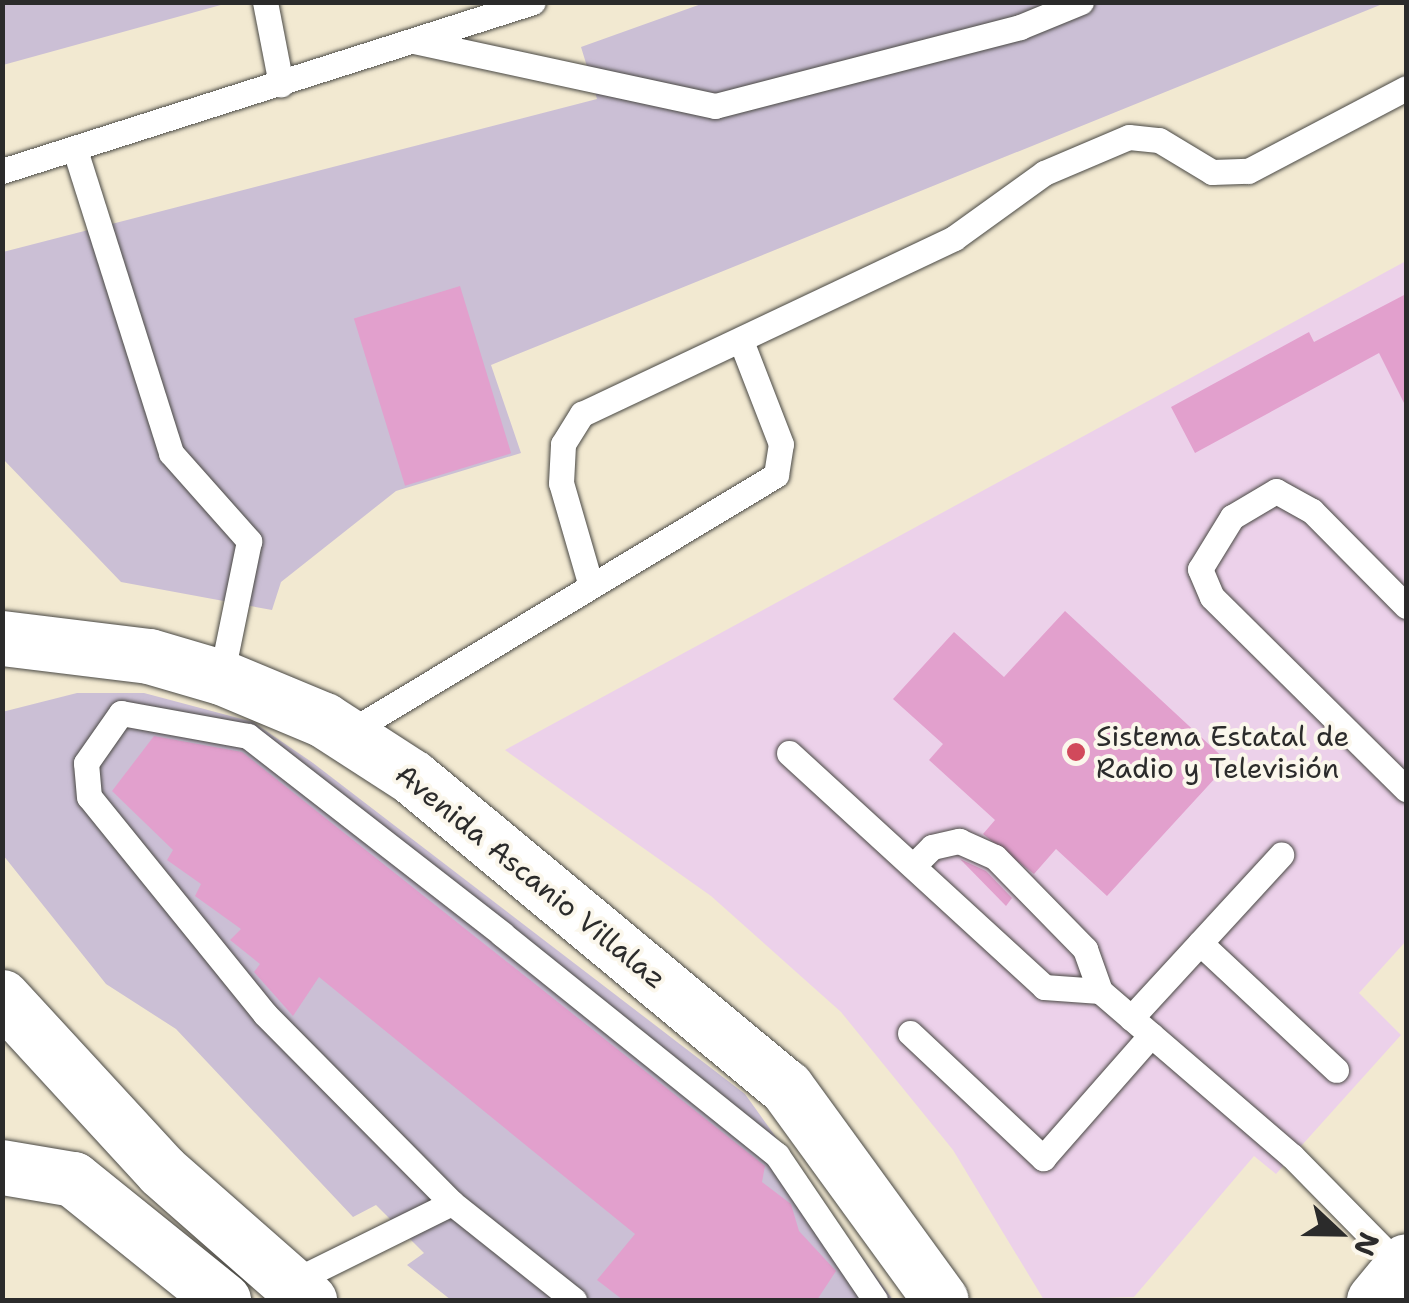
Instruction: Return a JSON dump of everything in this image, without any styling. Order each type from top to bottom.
[{"type":"main road","name":"Avenida Ascanio Villalaz","points":[[2,638],[149,656],[221,677],[346,734],[544,880],[786,1087],[941,1300]]},
{"type":"main road","points":[[2,997],[162,1171],[298,1292]]},
{"type":"main road","points":[[2,1167],[73,1180],[223,1300]]},
{"type":"lane","points":[[265,2],[280,84]]},
{"type":"lane","points":[[2,171],[532,2]]},
{"type":"lane","points":[[414,40],[714,106],[1020,28],[1082,2]]},
{"type":"lane","points":[[591,586],[561,483],[563,444],[582,414],[954,238],[1044,173],[1129,137],[1159,140],[1212,172],[1248,171],[1406,88]]},
{"type":"lane","points":[[75,150],[171,453],[249,541],[221,677]]},
{"type":"lane","points":[[346,734],[776,475],[781,444],[741,341]]},
{"type":"lane","points":[[1406,606],[1312,510],[1276,491],[1232,518],[1200,568],[1212,598],[1406,790]]},
{"type":"lane","points":[[574,1300],[452,1203],[265,1014],[89,797],[86,764],[121,713],[248,736],[777,1155],[875,1300]]},
{"type":"lane","points":[[789,753],[1044,987],[1100,991]]},
{"type":"lane","points":[[913,866],[932,847],[959,841],[995,857],[1084,949],[1100,991],[1292,1156],[1394,1277]]},
{"type":"lane","points":[[1131,1018],[1281,855]]},
{"type":"lane","points":[[1200,943],[1336,1070]]},
{"type":"lane","points":[[910,1032],[1043,1158],[1151,1035]]},
{"type":"lane","points":[[298,1292],[452,1203]]},
{"type":"shaded area","points":[[3,2],[228,2],[228,3],[3,65]]},
{"type":"shaded area","points":[[704,3],[1385,3],[491,365],[521,453],[396,491],[281,582],[272,610],[121,582],[3,459],[3,252],[597,99],[581,47]]},
{"type":"shaded area","points":[[1406,261],[1406,941],[1359,993],[1401,1035],[1276,1174],[1254,1156],[1134,1297],[1044,1300],[953,1150],[841,1012],[711,896],[505,750]]},
{"type":"shaded area","points":[[77,693],[144,693],[253,722],[313,763],[745,1094],[893,1300],[451,1300],[407,1265],[424,1253],[376,1205],[353,1217],[176,1029],[106,984],[3,855],[2,712]]},
{"type":"building","points":[[460,286],[511,453],[405,486],[354,318]]},
{"type":"building","points":[[1406,294],[1406,407],[1379,353],[1195,453],[1171,407],[1309,332],[1314,342]]},
{"type":"building","name":"Sistema Estatal de Radio y Televisión","points":[[1065,611],[1229,763],[1107,896],[1056,849],[1034,874],[983,834],[995,820],[929,760],[943,744],[893,699],[954,632],[1004,677]]},
{"type":"building","points":[[154,736],[242,752],[765,1166],[762,1182],[791,1204],[799,1231],[836,1271],[817,1300],[623,1300],[597,1280],[635,1234],[319,977],[293,1016],[254,972],[260,964],[230,940],[241,929],[195,896],[201,884],[167,860],[173,850],[112,791]]},
{"type":"building","points":[[960,859],[986,871],[1012,898],[1006,906]]},
{"type":"place","name":"Sistema Estatal de Radio y Televisión","points":[[1076,752]]}]
